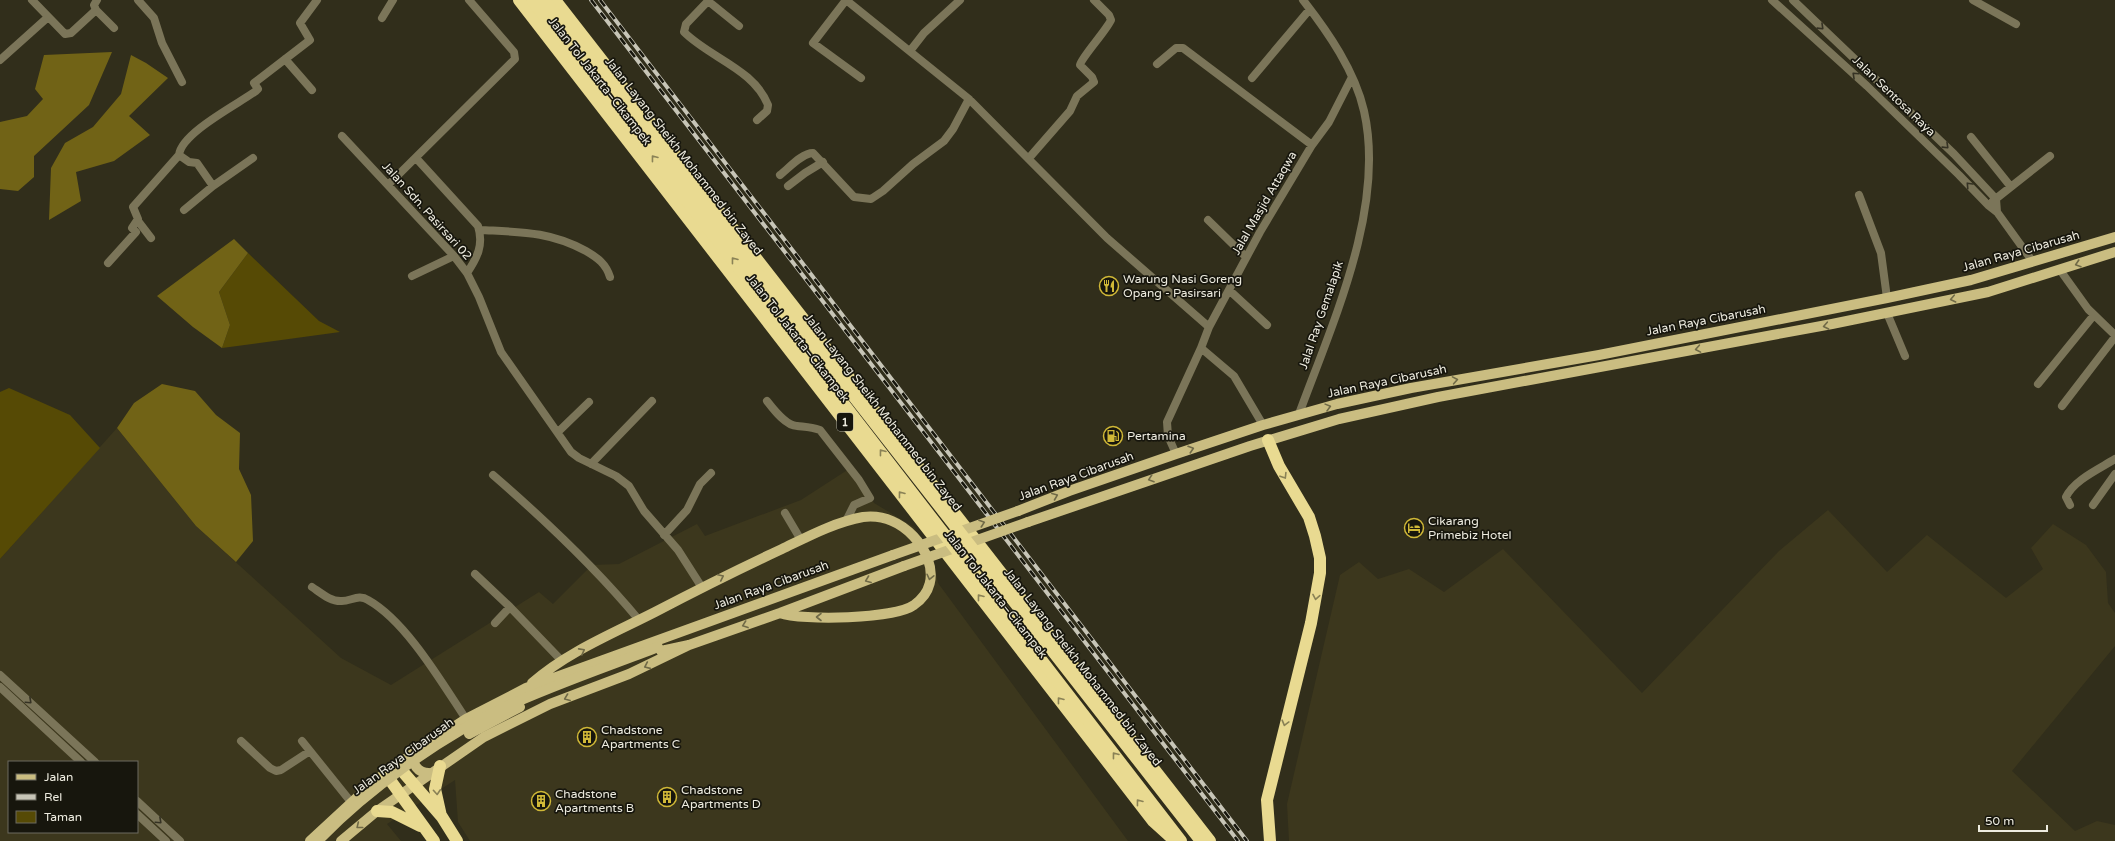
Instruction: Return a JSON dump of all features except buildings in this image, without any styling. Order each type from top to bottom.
[{"type":"highway","name":"Jalan Tol Jakarta–Cikampek","points":[[519,0],[1154,821],[1176,841]]},
{"type":"highway","name":"Jalan Layang Sheikh Mohammed bin Zayed","points":[[532,0],[1181,841]]},
{"type":"highway","name":"Jalan Layang Sheikh Mohammed bin Zayed","points":[[544,0],[1201,841]]},
{"type":"highway","name":"Jalan Tol Jakarta–Cikampek","points":[[555,0],[1210,841]]},
{"type":"highway","points":[[1268,440],[1279,466],[1309,518],[1315,536],[1320,573],[1311,623],[1267,800],[1270,841]]},
{"type":"highway","points":[[397,765],[442,817],[457,841]]},
{"type":"highway","points":[[440,766],[435,789],[442,817]]},
{"type":"highway","points":[[381,777],[434,841]]},
{"type":"highway","points":[[377,811],[392,812],[424,829]]},
{"type":"highway","points":[[1154,821],[1167,841]]},
{"type":"main road","name":"Jalan Raya Cibarusah","points":[[310,841],[351,802],[381,777],[415,752],[466,719],[526,688],[1018,511],[1069,490],[1176,454],[1299,414],[1410,388],[1599,354],[1887,298],[1971,280],[2115,237]]},
{"type":"main road","name":"Jalan Raya Cibarusah","points":[[341,841],[377,811],[429,773],[484,737],[550,704],[629,674],[689,645],[1028,522],[1268,440],[1339,419],[1438,397],[1887,313],[1988,292],[2115,252]]},
{"type":"main road","points":[[1299,414],[1305,429]]},
{"type":"main road","points":[[526,688],[562,661],[701,586],[846,521],[864,517],[879,517],[892,521],[906,529],[923,548],[931,566],[930,579],[921,598],[914,605],[902,610],[848,617],[791,617],[780,613]]},
{"type":"main road","name":"Jalan Raya Cibarusah","points":[[326,841],[343,823],[376,797],[454,741],[546,696],[660,649],[687,630]]},
{"type":"main road","name":"Jalan Raya Cibarusah","points":[[318,841],[374,791],[457,732],[502,708],[540,692],[660,649],[689,645]]},
{"type":"main road","points":[[415,752],[413,759],[416,767],[421,772],[429,773]]},
{"type":"street","points":[[32,0],[63,33],[68,34],[96,10]]},
{"type":"street","points":[[97,0],[94,5],[96,10],[114,28]]},
{"type":"street","points":[[138,0],[154,18],[162,43],[182,82]]},
{"type":"street","points":[[151,238],[138,221],[133,208],[179,155],[180,150],[189,136],[256,91],[258,89],[254,83],[310,40],[300,23],[317,0]]},
{"type":"street","points":[[382,18],[393,0]]},
{"type":"street","points":[[388,185],[515,59],[514,52],[469,0]]},
{"type":"street","points":[[861,78],[814,42],[846,0],[969,99],[1107,238],[1209,327]]},
{"type":"street","points":[[910,51],[924,33],[960,0]]},
{"type":"street","points":[[1029,158],[1070,111],[1077,96],[1094,82],[1094,78],[1080,65],[1081,61],[1092,49],[1111,20],[1109,14],[1094,0]]},
{"type":"street","name":"Jalal Ray Gemalapik","points":[[1299,414],[1347,286],[1362,219],[1369,173],[1369,139],[1364,109],[1352,77],[1303,0]]},
{"type":"street","name":"Jalan Sentosa Raya","points":[[1772,0],[1782,3],[1988,205],[1997,212],[2033,262]]},
{"type":"street","name":"Jalan Sentosa Raya","points":[[1793,0],[1954,154],[1996,198]]},
{"type":"street","points":[[1973,0],[2016,24]]},
{"type":"street","points":[[739,26],[708,1],[686,24],[684,32],[749,79],[760,90],[768,106],[767,111],[757,120]]},
{"type":"street","points":[[1252,78],[1310,9]]},
{"type":"street","points":[[0,60],[48,18]]},
{"type":"street","points":[[1157,64],[1176,48],[1183,48],[1312,145]]},
{"type":"street","points":[[285,59],[312,90]]},
{"type":"street","name":"Jalal Masjid Attaqwa","points":[[1176,454],[1168,436],[1167,422],[1209,327],[1246,257],[1312,145],[1329,122],[1352,77]]},
{"type":"street","points":[[780,175],[808,153],[813,153],[823,162],[854,198],[871,199],[944,141],[969,99]]},
{"type":"street","name":"Jalan Sdn. Pasirsari 02","points":[[342,136],[454,256],[467,273],[486,313],[501,352],[571,452],[616,476],[629,486],[644,511],[678,550],[701,586]]},
{"type":"street","points":[[1972,137],[2011,187]]},
{"type":"street","points":[[179,155],[189,162],[197,163],[213,186]]},
{"type":"street","points":[[1988,205],[2050,156]]},
{"type":"street","points":[[184,210],[213,186],[253,158]]},
{"type":"street","points":[[416,158],[477,223],[480,230],[480,250],[467,273]]},
{"type":"street","points":[[788,186],[823,162]]},
{"type":"street","points":[[1859,195],[1881,253],[1887,298]]},
{"type":"street","points":[[1996,198],[1997,212]]},
{"type":"street","points":[[1208,220],[1246,257]]},
{"type":"street","points":[[108,263],[136,232],[132,228],[138,221]]},
{"type":"street","points":[[480,230],[533,233],[558,238],[573,244],[600,260],[608,269],[610,277]]},
{"type":"street","points":[[412,276],[454,256]]},
{"type":"street","points":[[2060,270],[2078,296],[2115,336],[2062,406]]},
{"type":"street","points":[[1229,290],[1267,325]]},
{"type":"street","points":[[1887,313],[1905,356]]},
{"type":"street","points":[[2038,384],[2094,314]]},
{"type":"street","points":[[1201,348],[1234,376],[1263,425]]},
{"type":"street","points":[[591,464],[652,401]]},
{"type":"street","points":[[767,401],[788,423],[796,426],[811,427],[820,430],[859,480],[870,498],[854,506],[846,521]]},
{"type":"street","points":[[558,432],[589,402]]},
{"type":"street","points":[[2070,505],[2066,497],[2068,491],[2079,482],[2115,459]]},
{"type":"street","points":[[664,535],[687,510],[700,484],[712,473]]},
{"type":"street","points":[[2093,505],[2115,474]]},
{"type":"street","points":[[493,475],[542,518],[610,585],[639,620]]},
{"type":"street","points":[[784,513],[801,540]]},
{"type":"street","points":[[475,574],[510,607],[562,661]]},
{"type":"street","points":[[312,587],[326,597],[338,601],[357,598],[368,599],[392,618],[428,663],[466,719]]},
{"type":"street","points":[[495,623],[510,607]]},
{"type":"street","points":[[0,675],[94,761]]},
{"type":"street","points":[[0,687],[80,761]]},
{"type":"street","points":[[241,741],[270,768],[276,771],[281,770],[310,751]]},
{"type":"street","points":[[302,741],[351,802]]},
{"type":"street","points":[[138,802],[180,841]]},
{"type":"street","points":[[138,815],[166,841]]},
{"type":"shaded area","points":[[112,52],[89,105],[34,156],[34,177],[18,191],[0,189],[0,122],[27,116],[43,99],[35,89],[44,55]]},
{"type":"shaded area","points":[[131,55],[168,78],[129,116],[150,135],[114,161],[76,172],[81,201],[49,220],[51,168],[65,143],[93,127],[121,94]]},
{"type":"shaded area","points":[[234,239],[248,253],[219,292],[230,325],[222,348],[193,327],[157,296]]},
{"type":"shaded area","points":[[162,384],[195,391],[216,415],[240,433],[239,469],[251,495],[253,541],[236,562],[196,526],[117,428],[134,403]]},
{"type":"shaded area","points":[[117,428],[196,526],[341,658],[391,685],[539,592],[553,604],[592,565],[619,564],[697,524],[705,536],[801,500],[852,467],[874,503],[914,527],[934,564],[938,583],[1128,841],[470,841],[458,822],[455,780],[387,824],[401,841],[0,841],[0,559]]},
{"type":"shaded area","points":[[1828,510],[1887,572],[1927,535],[2006,598],[2043,569],[2031,548],[2053,524],[2086,545],[2106,572],[2108,603],[2115,613],[2115,646],[2012,771],[2075,831],[2097,821],[2115,825],[2115,841],[1289,841],[1287,804],[1340,575],[1359,562],[1378,579],[1409,569],[1444,592],[1503,549],[1642,693],[1779,551]]},
{"type":"green space","points":[[248,253],[319,321],[340,332],[222,348],[230,325],[219,292]]},
{"type":"green space","points":[[9,388],[70,415],[100,448],[0,559],[0,392]]},
{"type":"railway","points":[[591,0],[1238,841]]},
{"type":"railway","points":[[600,0],[1247,841]]},
{"type":"place","name":"Warung Nasi Goreng Opang - Pasirsari","points":[[1109,286]]},
{"type":"place","name":"Pertamina","points":[[1113,436]]},
{"type":"place","name":"Cikarang Primebiz Hotel","points":[[1414,528]]},
{"type":"place","name":"Chadstone Apartments C","points":[[587,737]]},
{"type":"place","name":"Chadstone Apartments D","points":[[667,797]]},
{"type":"place","name":"Chadstone Apartments B","points":[[541,801]]}]
